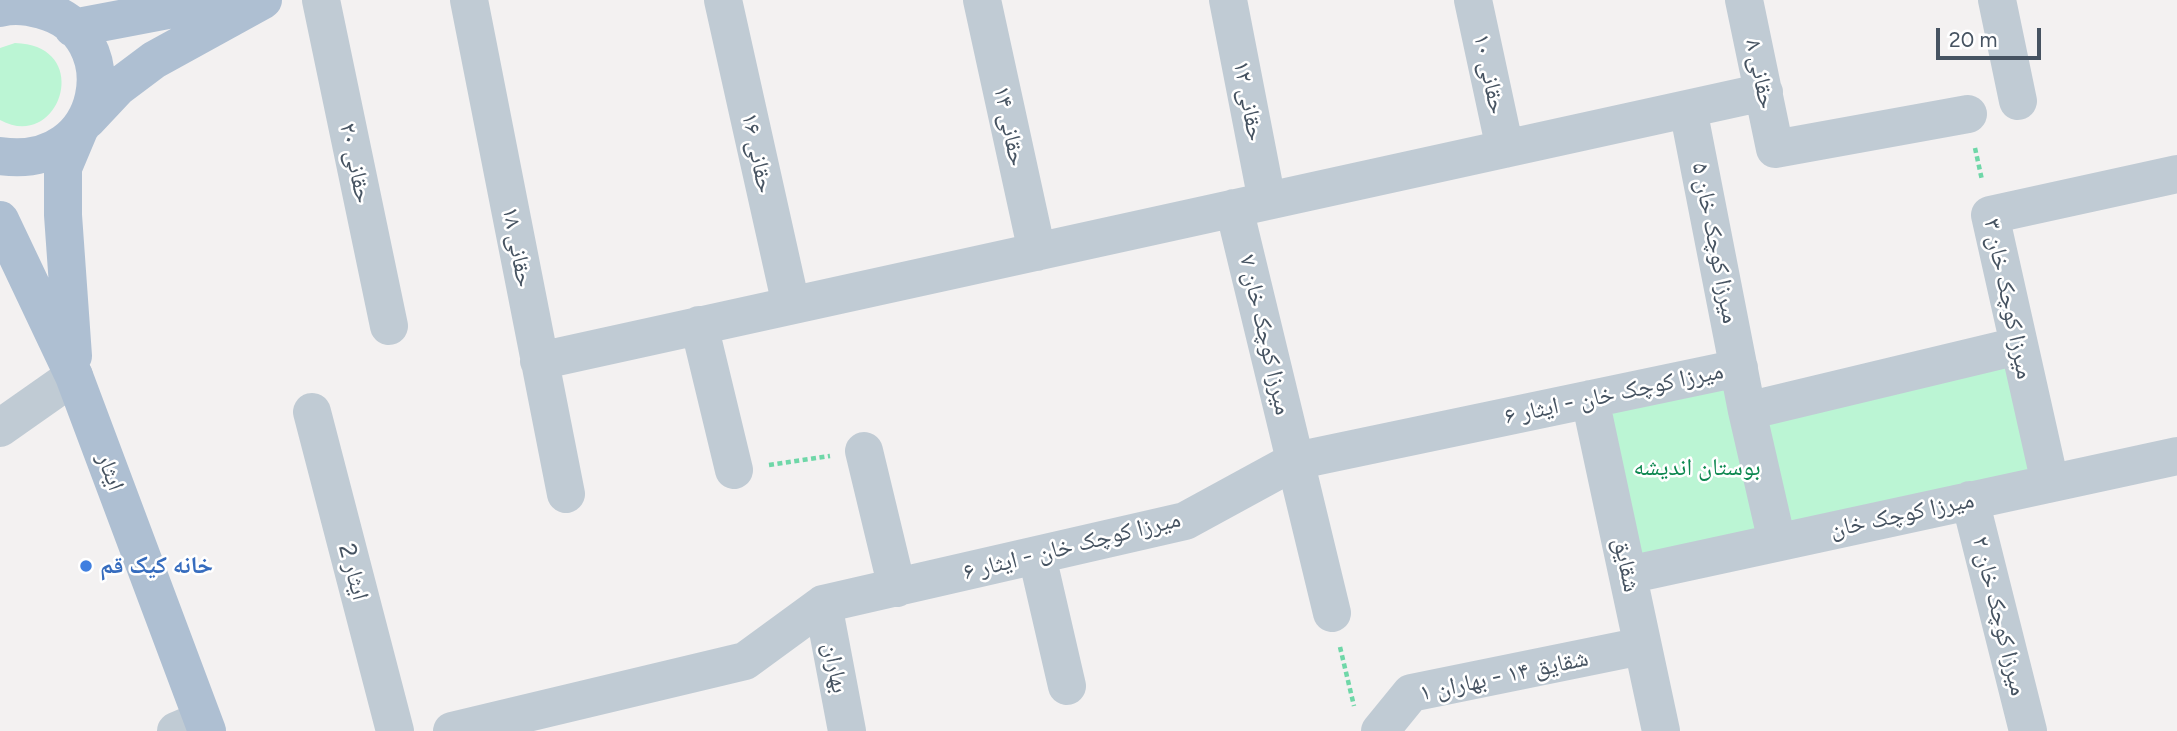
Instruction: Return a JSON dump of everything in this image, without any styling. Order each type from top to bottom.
[{"type":"main road","points":[[0,8],[29,6],[67,17],[220,0]]},
{"type":"main road","points":[[0,156],[19,159],[57,149],[73,138],[118,88],[154,60],[263,0]]},
{"type":"main road","points":[[67,17],[87,46],[96,75],[92,106],[63,168],[63,215],[74,376]]},
{"type":"main road","name":"ایثار","points":[[0,220],[74,376],[195,727]]},
{"type":"street","name":"حقانی ۲۰","points":[[321,0],[389,326]]},
{"type":"street","name":"حقانی ۱۸","points":[[469,0],[566,494]]},
{"type":"street","name":"حقانی ۱۶","points":[[723,0],[791,305]]},
{"type":"street","name":"حقانی ۱۴","points":[[982,0],[1037,251]]},
{"type":"street","name":"حقانی ۱۲","points":[[1228,0],[1251,205]]},
{"type":"street","name":"حقانی ۱۰","points":[[1473,0],[1505,149]]},
{"type":"street","name":"حقانی ۸","points":[[1744,0],[1775,149],[1968,114]]},
{"type":"street","points":[[1997,0],[2018,102]]},
{"type":"street","points":[[539,361],[1764,92]]},
{"type":"street","name":"میرزا کوچک خان ۵","points":[[1688,109],[1747,411],[1777,542]]},
{"type":"street","points":[[1990,215],[2177,174]]},
{"type":"street","name":"میرزا کوچک خان ۷","points":[[1251,205],[1295,461],[1332,613]]},
{"type":"street","name":"میرزا کوچک خان ۳","points":[[1990,215],[2050,483]]},
{"type":"street","points":[[699,325],[734,470]]},
{"type":"street","points":[[1747,411],[2018,346]]},
{"type":"street","name":"میرزا کوچک خان - ایثار ۶","points":[[452,731],[745,661],[823,604],[1185,521],[1295,461],[1739,368]]},
{"type":"street","points":[[0,428],[74,376]]},
{"type":"street","name":"شقایق","points":[[1590,399],[1661,731]]},
{"type":"street","name":"ایثار 2","points":[[312,412],[395,731]]},
{"type":"street","points":[[864,451],[897,588]]},
{"type":"street","name":"میرزا کوچک خان","points":[[1628,575],[2177,456]]},
{"type":"street","name":"میرزا کوچک خان ۲","points":[[1970,500],[2028,731]]},
{"type":"street","points":[[1037,556],[1067,686]]},
{"type":"street","name":"بهاران","points":[[823,604],[847,731]]},
{"type":"street","name":"شقایق ۱۴ - بهاران ۱","points":[[1368,724],[1411,693],[1642,646]]},
{"type":"path","name":"میرزا کوچک خان ۳","points":[[1968,114],[1990,215]]},
{"type":"path","points":[[734,470],[864,451]]},
{"type":"path","points":[[1332,613],[1368,724]]},
{"type":"green space","points":[[15,43],[40,48],[55,61],[61,77],[60,95],[52,111],[39,122],[21,126],[0,120],[0,48]]},
{"type":"green space","name":"بوستان اندیشه","points":[[2015,354],[2051,471],[1642,557],[1605,403],[1744,375],[1753,418]]},
{"type":"place","name":"خانه کیک قم","points":[[86,566]]}]
